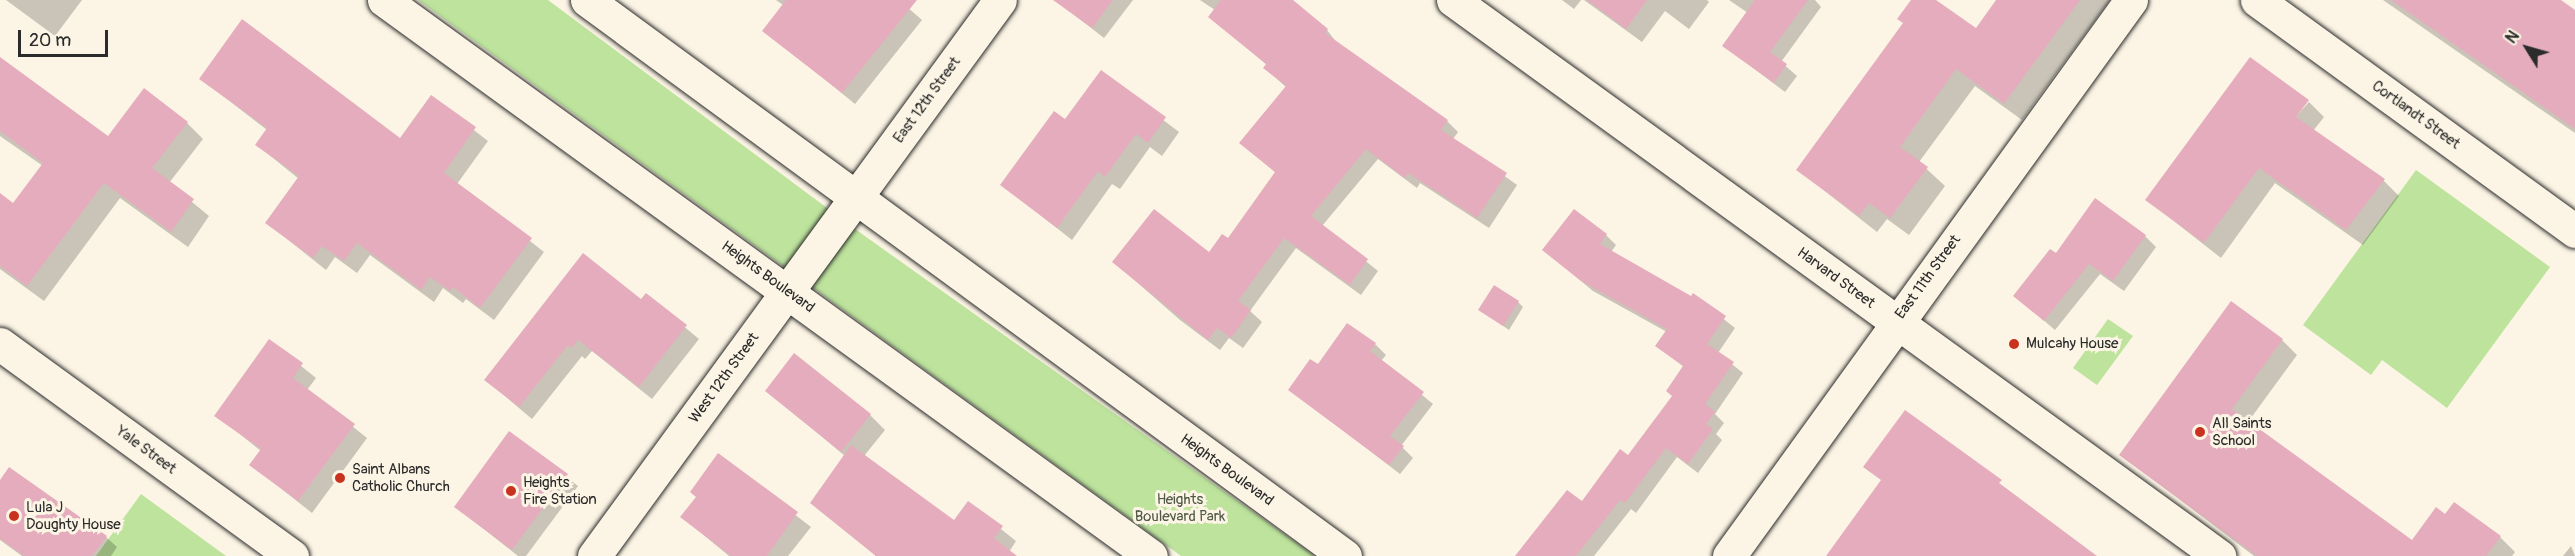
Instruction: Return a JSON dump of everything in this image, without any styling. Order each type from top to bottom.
[{"type":"main road","name":"Heights Boulevard","points":[[384,0],[1151,556]]},
{"type":"main road","name":"Heights Boulevard","points":[[587,0],[855,200],[1345,556]]},
{"type":"main road","name":"East 12th Street","points":[[855,200],[1000,0]]},
{"type":"main road","name":"Harvard Street","points":[[1453,0],[2219,556]]},
{"type":"main road","name":"East 11th Street","points":[[1729,556],[1896,321],[2131,0]]},
{"type":"main road","name":"Cortlandt Street","points":[[2257,0],[2575,231]]},
{"type":"main road","name":"West 12th Street","points":[[594,556],[855,200]]},
{"type":"main road","name":"Yale Street","points":[[0,344],[292,556]]},
{"type":"green space","name":"Heights Boulevard Park","points":[[418,0],[548,0],[862,234],[1315,556],[1181,556]]},
{"type":"green space","points":[[2416,170],[2550,267],[2447,408],[2382,360],[2371,375],[2303,325]]},
{"type":"green space","points":[[2108,319],[2133,336],[2097,385],[2073,368]]},
{"type":"green space","points":[[141,494],[226,556],[96,556]]},
{"type":"building","points":[[786,0],[917,0],[842,93],[762,31]]},
{"type":"building","points":[[1053,0],[1113,0],[1092,28]]},
{"type":"building","points":[[1221,0],[1293,0],[1328,29],[1325,33],[1448,120],[1441,130],[1507,173],[1477,218],[1408,173],[1405,178],[1366,149],[1311,216],[1368,259],[1350,285],[1284,238],[1238,301],[1251,310],[1231,338],[1217,328],[1208,340],[1112,262],[1154,209],[1209,252],[1222,234],[1228,238],[1275,172],[1239,143],[1286,86],[1263,68],[1266,64],[1208,17]]},
{"type":"building","points":[[1587,0],[1647,0],[1626,29]]},
{"type":"building","points":[[1755,0],[1808,0],[1770,52],[1787,64],[1774,83],[1722,46]]},
{"type":"building","points":[[1911,0],[1936,0],[1976,28],[1996,0],[2080,0],[2004,104],[1956,69],[1900,147],[1928,167],[1890,218],[1869,203],[1859,216],[1796,170],[1903,23],[1897,19]]},
{"type":"building","points":[[2391,0],[2561,0],[2575,10],[2575,129]]},
{"type":"building","points":[[242,19],[400,138],[431,95],[476,127],[444,173],[532,238],[480,308],[453,287],[450,291],[430,277],[421,290],[357,243],[344,261],[322,246],[313,258],[265,223],[299,176],[255,145],[267,128],[199,79]]},
{"type":"building","points":[[0,57],[108,136],[144,88],[188,122],[152,168],[194,199],[171,232],[104,183],[27,286],[0,266],[0,193],[13,203],[43,163],[0,131]]},
{"type":"building","points":[[2250,57],[2309,100],[2296,117],[2385,179],[2346,230],[2259,168],[2204,243],[2145,200]]},
{"type":"building","points":[[1101,70],[1166,117],[1148,143],[1136,134],[1105,177],[1098,171],[1057,228],[1000,185],[1054,111],[1065,119]]},
{"type":"building","points":[[2095,198],[2146,235],[2113,281],[2089,264],[2044,321],[2013,296],[2050,249],[2056,253]]},
{"type":"building","points":[[1574,209],[1607,234],[1600,244],[1691,296],[1693,293],[1726,316],[1707,344],[1734,362],[1705,404],[1715,412],[1706,424],[1713,429],[1688,464],[1666,448],[1625,503],[1620,500],[1576,556],[1515,556],[1567,490],[1582,501],[1620,449],[1628,455],[1672,396],[1666,391],[1683,366],[1655,346],[1667,329],[1581,281],[1542,250]]},
{"type":"building","points":[[583,253],[641,299],[646,293],[687,325],[639,387],[578,340],[572,348],[568,345],[519,407],[484,380]]},
{"type":"building","points":[[1494,285],[1519,301],[1503,326],[1478,310]]},
{"type":"building","name":"All Saints School","points":[[2231,301],[2283,339],[2232,409],[2412,540],[2436,507],[2445,514],[2454,502],[2501,536],[2486,556],[2257,556],[2119,455]]},
{"type":"building","points":[[1347,323],[1376,343],[1370,351],[1424,392],[1390,436],[1404,446],[1389,465],[1288,390],[1310,359],[1318,364]]},
{"type":"building","points":[[269,339],[303,363],[293,378],[355,424],[298,501],[249,465],[261,449],[214,416]]},
{"type":"building","points":[[794,353],[871,414],[841,452],[765,391]]},
{"type":"building","points":[[1905,410],[2002,480],[1999,483],[2097,556],[1826,556],[1881,480],[1863,467]]},
{"type":"building","name":"Heights Fire Station","points":[[509,431],[568,474],[512,550],[454,507]]},
{"type":"building","points":[[851,445],[954,520],[968,501],[1003,526],[994,538],[1017,556],[876,556],[810,503]]},
{"type":"building","points":[[718,453],[798,512],[767,556],[731,556],[680,517],[696,497],[690,492]]},
{"type":"building","points":[[9,467],[107,536],[92,556],[24,556],[0,539],[0,480]]},
{"type":"place","name":"Mulcahy House","points":[[2014,344]]},
{"type":"place","name":"All Saints School","points":[[2200,432]]},
{"type":"place","name":"Saint Albans Catholic Church","points":[[340,478]]},
{"type":"place","name":"Heights Fire Station","points":[[511,491]]},
{"type":"place","name":"Lula J Doughty House","points":[[14,516]]}]
